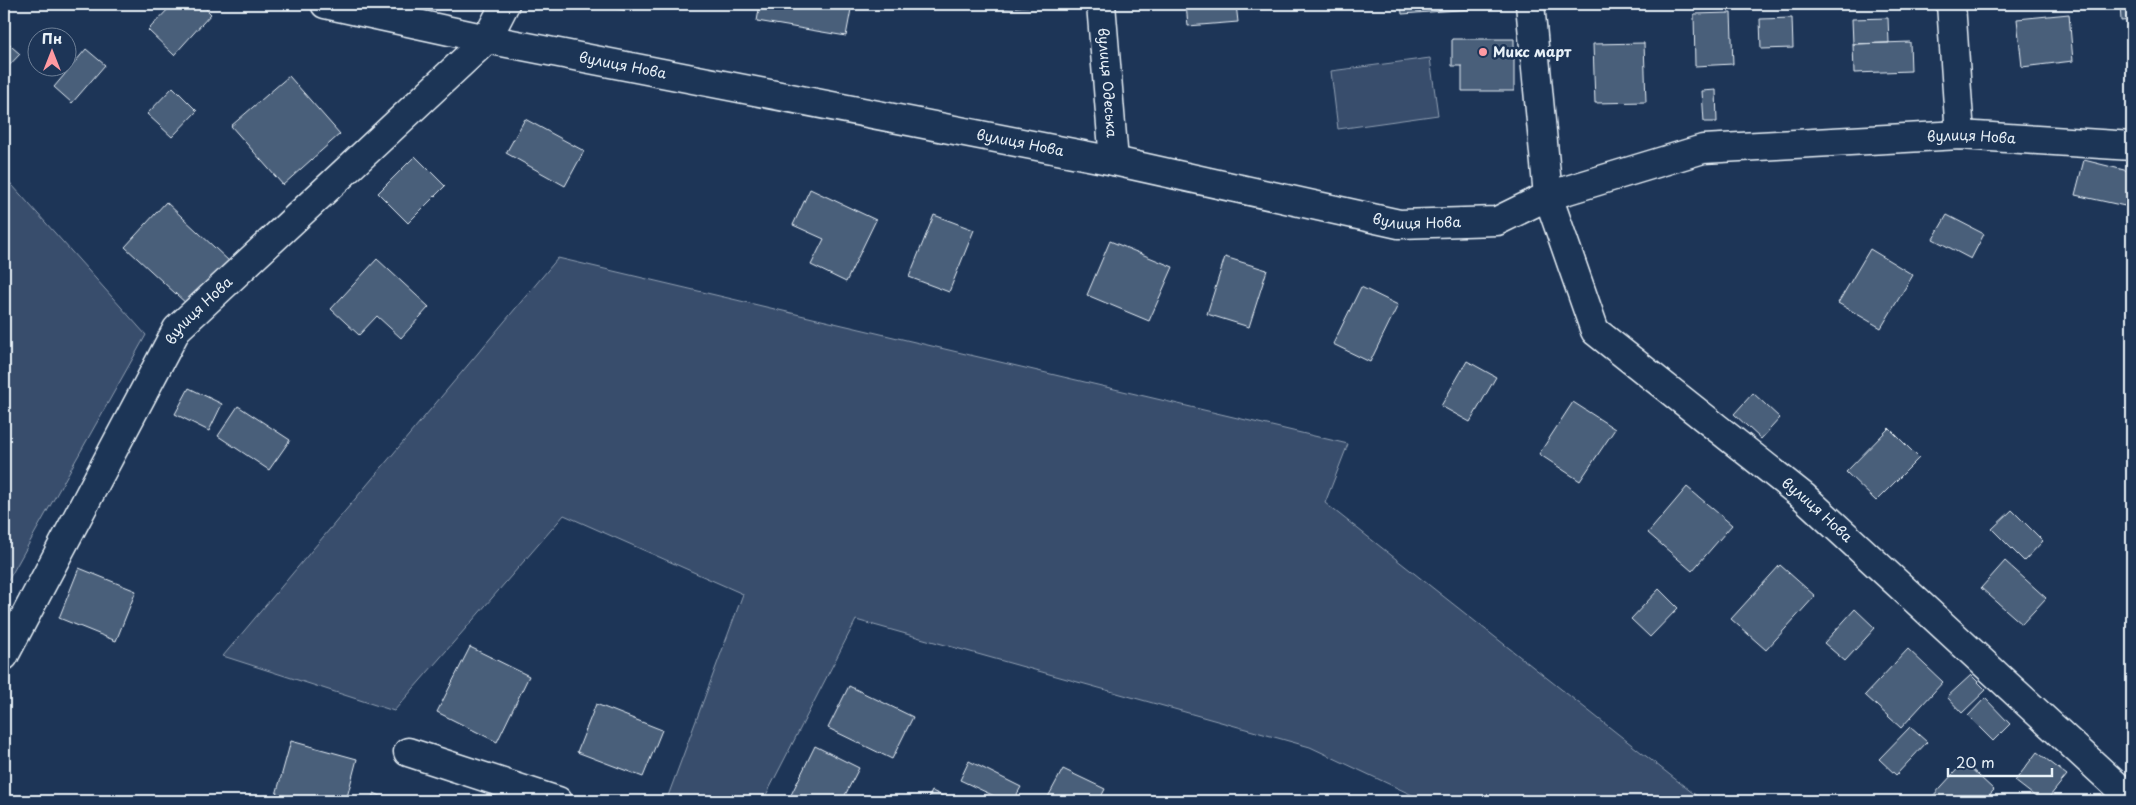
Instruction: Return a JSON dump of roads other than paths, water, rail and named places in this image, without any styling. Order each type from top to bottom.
[{"type":"street","name":"вулиця Нова","points":[[325,4],[487,39],[1114,161],[1399,224],[1497,222],[1548,196],[1703,149],[1960,136],[2132,146]]},
{"type":"street","points":[[487,39],[504,4]]},
{"type":"street","name":"вулиця Одеська","points":[[1102,4],[1114,161]]},
{"type":"street","points":[[1530,4],[1548,196]]},
{"type":"street","points":[[1951,4],[1960,136]]},
{"type":"street","name":"вулиця Нова","points":[[4,656],[178,329],[487,39]]},
{"type":"street","name":"вулиця Нова","points":[[1548,196],[1595,331],[1804,497],[2132,800]]},
{"type":"street","points":[[408,752],[558,801]]},
{"type":"place","name":"Микс март","points":[[1483,52]]}]
